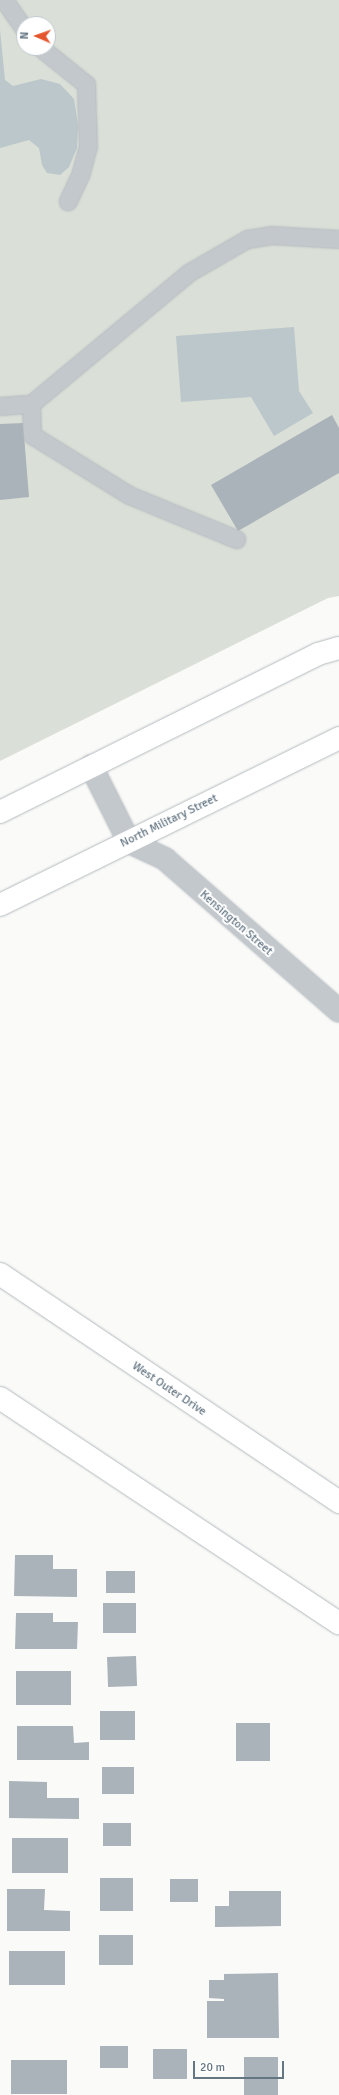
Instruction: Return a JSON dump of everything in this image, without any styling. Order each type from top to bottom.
[{"type":"main road","points":[[0,812],[318,654],[339,648]]},
{"type":"main road","name":"North Military Street","points":[[0,905],[339,738]]},
{"type":"main road","name":"West Outer Drive","points":[[0,1274],[339,1502]]},
{"type":"main road","points":[[0,1398],[339,1623]]},
{"type":"street","points":[[91,766],[129,842]]},
{"type":"street","name":"Kensington Street","points":[[129,842],[165,859],[339,1011]]},
{"type":"lane","points":[[4,0],[16,17]]},
{"type":"lane","points":[[51,56],[86,84],[88,146],[80,175],[68,201]]},
{"type":"lane","points":[[0,406],[31,404],[188,273],[247,239],[271,235],[339,239]]},
{"type":"lane","points":[[31,404],[32,435],[129,495],[236,538]]},
{"type":"shaded area","points":[[0,0],[339,0],[339,596],[328,598],[0,761]]},
{"type":"shaded area","points":[[0,30],[5,80],[13,86],[41,79],[60,84],[74,99],[78,125],[77,148],[69,167],[60,175],[47,173],[42,165],[39,148],[29,140],[0,148]]},
{"type":"shaded area","points":[[294,327],[299,391],[313,413],[274,436],[251,397],[181,402],[176,336]]},
{"type":"building","points":[[332,415],[339,428],[339,473],[238,531],[211,485]]},
{"type":"building","points":[[23,423],[29,497],[0,500],[0,424]]},
{"type":"building","points":[[15,1555],[53,1555],[53,1569],[77,1569],[77,1597],[14,1596]]},
{"type":"building","points":[[106,1571],[135,1571],[135,1593],[106,1593]]},
{"type":"building","points":[[103,1603],[136,1603],[136,1633],[103,1633]]},
{"type":"building","points":[[16,1613],[53,1613],[53,1622],[78,1622],[77,1649],[15,1649]]},
{"type":"building","points":[[136,1656],[137,1686],[108,1687],[107,1657]]},
{"type":"building","points":[[16,1671],[71,1671],[71,1705],[16,1705]]},
{"type":"building","points":[[100,1711],[135,1711],[135,1740],[100,1740]]},
{"type":"building","points":[[236,1723],[270,1723],[270,1761],[236,1761]]},
{"type":"building","points":[[17,1726],[73,1726],[74,1743],[89,1742],[89,1760],[17,1760]]},
{"type":"building","points":[[102,1767],[134,1767],[134,1794],[102,1794]]},
{"type":"building","points":[[9,1781],[47,1782],[47,1798],[79,1798],[79,1819],[9,1818]]},
{"type":"building","points":[[103,1823],[131,1823],[131,1846],[103,1846]]},
{"type":"building","points":[[12,1838],[68,1838],[68,1873],[12,1873]]},
{"type":"building","points":[[100,1878],[133,1878],[133,1911],[100,1911]]},
{"type":"building","points":[[170,1879],[198,1879],[198,1902],[170,1902]]},
{"type":"building","points":[[7,1889],[45,1889],[44,1910],[70,1911],[70,1931],[7,1931]]},
{"type":"building","points":[[229,1891],[281,1891],[281,1926],[215,1927],[215,1906],[229,1906]]},
{"type":"building","points":[[99,1935],[133,1935],[133,1965],[99,1965]]},
{"type":"building","points":[[9,1951],[65,1951],[65,1985],[9,1985]]},
{"type":"building","points":[[278,1973],[279,2038],[207,2038],[207,2001],[224,2001],[224,1999],[209,1998],[209,1980],[224,1980],[224,1974]]},
{"type":"building","points":[[100,2046],[128,2046],[128,2068],[100,2068]]},
{"type":"building","points":[[153,2049],[187,2049],[187,2079],[153,2079]]},
{"type":"building","points":[[244,2057],[278,2057],[278,2095],[244,2095]]},
{"type":"building","points":[[11,2060],[67,2060],[67,2094],[11,2094]]}]
